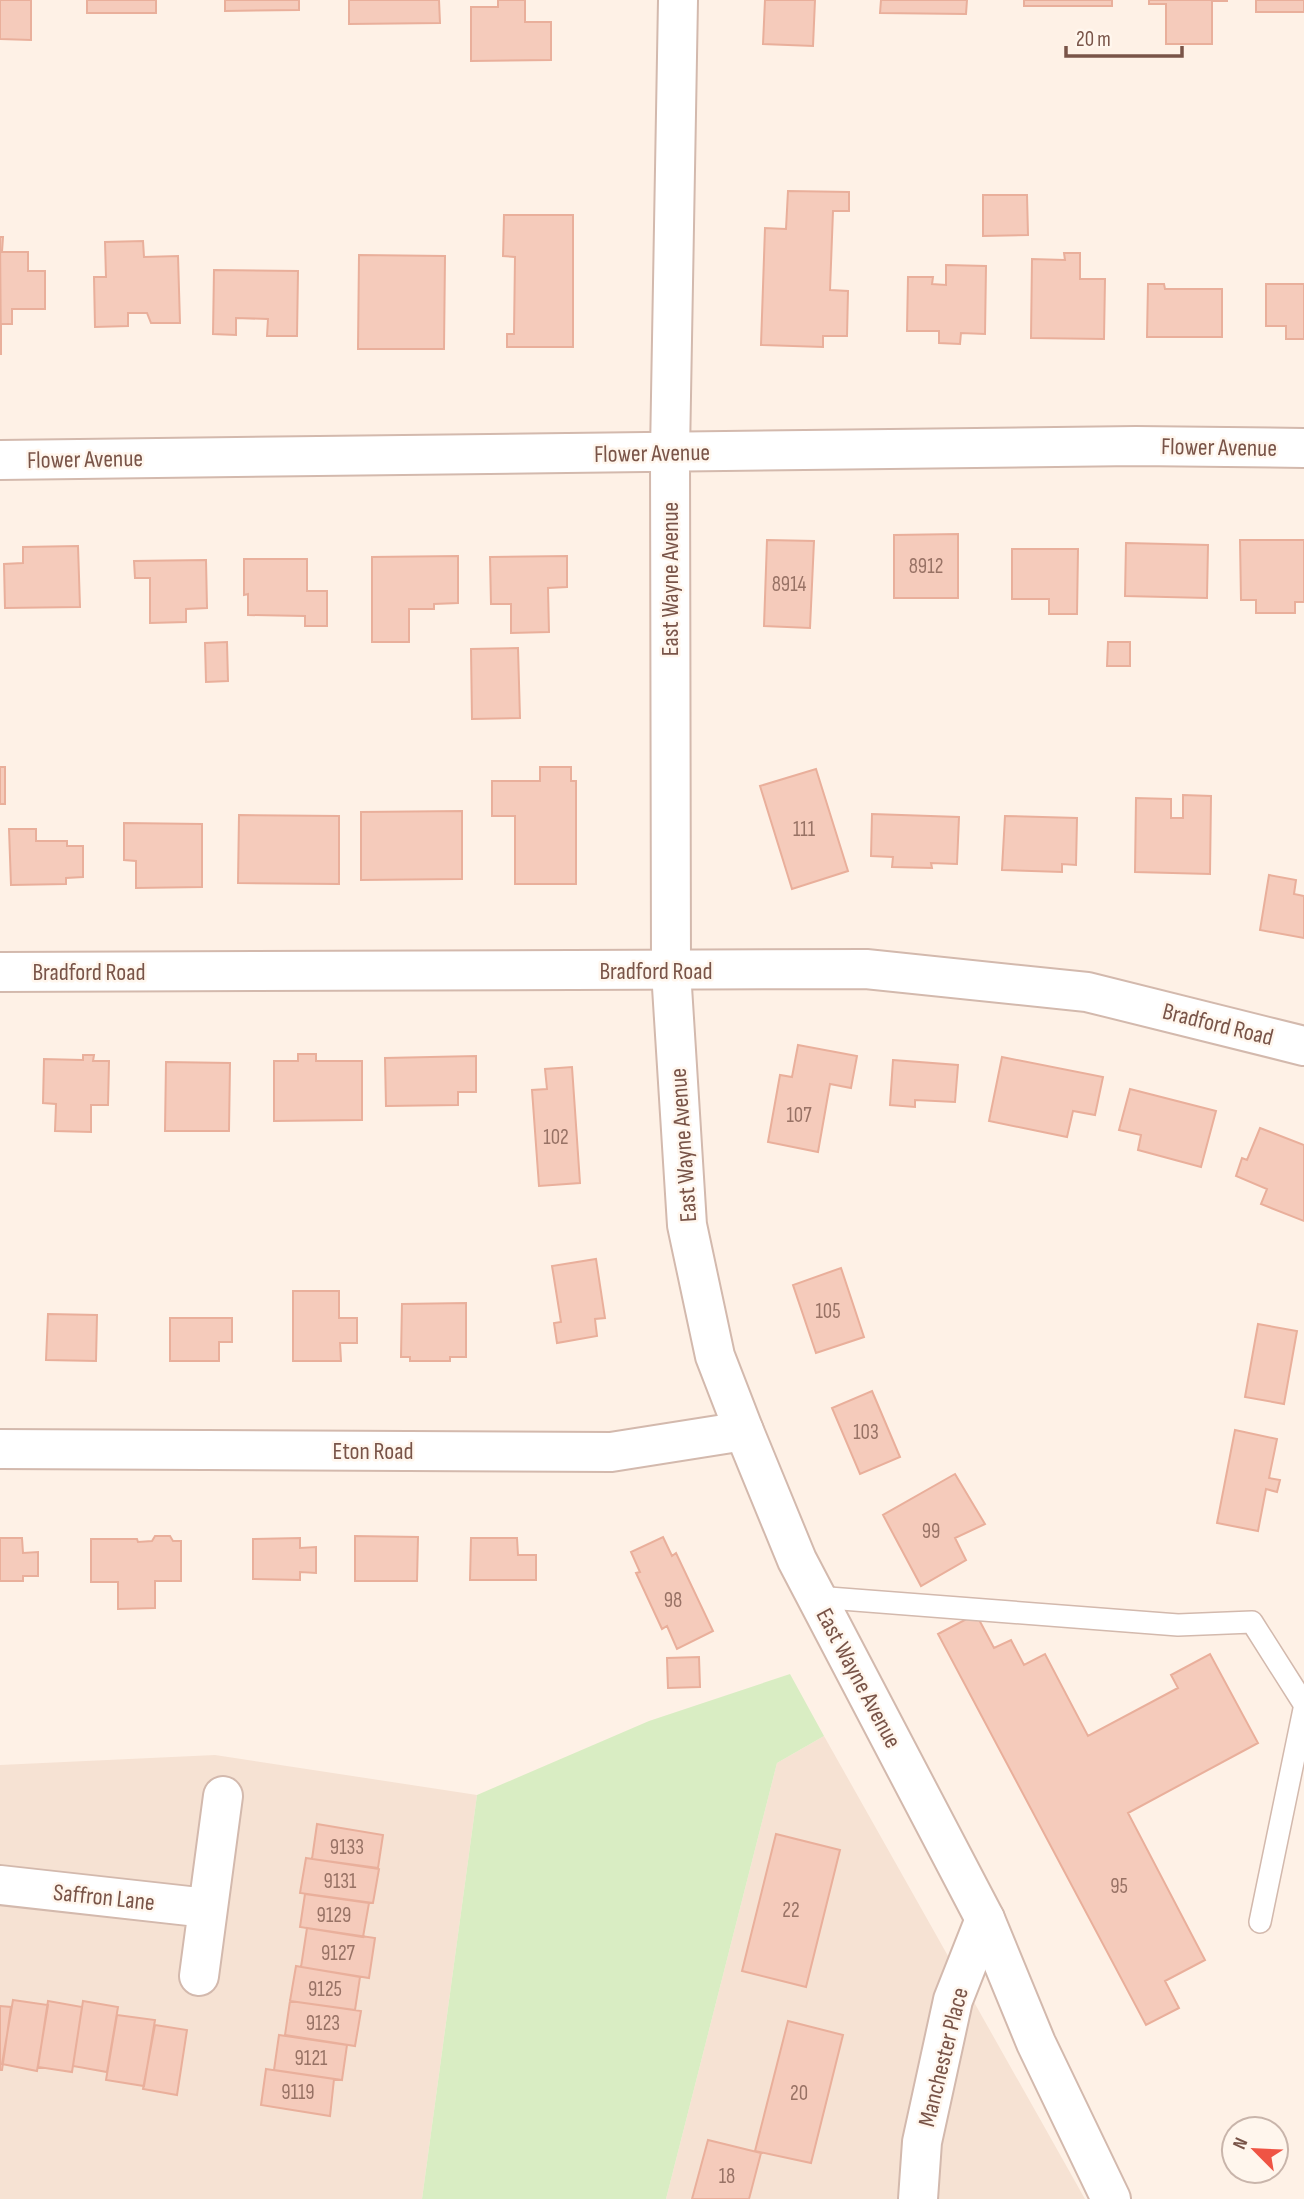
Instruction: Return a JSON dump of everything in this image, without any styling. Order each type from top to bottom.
[{"type":"street","name":"East Wayne Avenue","points":[[678,0],[670,453],[671,971],[687,1226],[715,1356],[797,1560],[985,1919],[1036,2043],[1111,2199]]},
{"type":"street","name":"Flower Avenue","points":[[0,460],[1136,446],[1304,448]]},
{"type":"street","name":"Bradford Road","points":[[0,972],[866,969],[1087,992],[1304,1046]]},
{"type":"street","name":"Eton Road","points":[[0,1449],[611,1452],[744,1431]]},
{"type":"street","points":[[199,1976],[223,1796]]},
{"type":"street","name":"Saffron Lane","points":[[0,1885],[207,1908]]},
{"type":"street","name":"Manchester Place","points":[[918,2199],[922,2142],[953,2000],[985,1919]]},
{"type":"lane","points":[[816,1597],[1178,1625],[1252,1622],[1304,1707],[1260,1922]]},
{"type":"shaded area","points":[[824,1736],[1085,2199],[666,2199],[777,1763]]},
{"type":"shaded area","points":[[215,1755],[477,1795],[422,2199],[0,2199],[0,1765]]},
{"type":"green space","points":[[790,1674],[824,1736],[777,1763],[666,2199],[422,2199],[477,1795],[649,1721]]},
{"type":"building","points":[[0,0],[31,0],[31,40],[0,39]]},
{"type":"building","points":[[87,0],[156,0],[156,13],[87,13]]},
{"type":"building","points":[[225,0],[299,0],[299,10],[225,11]]},
{"type":"building","points":[[349,0],[439,0],[440,23],[349,24]]},
{"type":"building","points":[[498,0],[525,0],[525,22],[551,22],[551,60],[471,61],[471,7],[498,7]]},
{"type":"building","points":[[765,0],[815,0],[813,46],[763,44]]},
{"type":"building","points":[[881,0],[967,0],[966,14],[880,13]]},
{"type":"building","points":[[1024,0],[1112,0],[1112,6],[1024,6]]},
{"type":"building","points":[[1149,0],[1227,1],[1212,1],[1212,44],[1166,44],[1166,4],[1149,4]]},
{"type":"building","points":[[1256,0],[1304,0],[1304,12],[1256,12]]},
{"type":"building","points":[[788,191],[849,192],[849,211],[833,211],[830,290],[848,291],[847,336],[823,336],[823,347],[761,345],[765,228],[786,229]]},
{"type":"building","points":[[983,195],[1027,195],[1028,235],[983,236]]},
{"type":"building","points":[[504,215],[573,215],[573,347],[507,347],[507,334],[514,334],[515,257],[503,256]]},
{"type":"building","points":[[0,237],[3,237],[2,252],[28,252],[28,271],[45,271],[45,309],[12,309],[12,324],[1,324],[1,355]]},
{"type":"building","points":[[143,241],[144,257],[178,256],[180,323],[151,323],[147,313],[128,313],[128,326],[95,327],[94,277],[106,277],[105,242]]},
{"type":"building","points":[[1064,253],[1080,253],[1080,279],[1105,279],[1104,339],[1031,338],[1032,259],[1065,260]]},
{"type":"building","points":[[359,255],[445,256],[444,349],[358,349]]},
{"type":"building","points":[[946,265],[986,266],[985,334],[961,333],[960,344],[939,343],[939,331],[907,331],[908,277],[933,277],[932,284],[946,285]]},
{"type":"building","points":[[214,270],[298,271],[297,336],[267,336],[268,319],[236,318],[236,335],[213,334]]},
{"type":"building","points":[[1148,284],[1164,284],[1165,289],[1222,289],[1222,337],[1147,337]]},
{"type":"building","points":[[1266,284],[1304,284],[1304,339],[1286,339],[1286,326],[1266,326]]},
{"type":"building","points":[[958,534],[958,598],[894,598],[894,535]]},
{"type":"building","points":[[767,540],[814,541],[810,628],[764,626]]},
{"type":"building","points":[[1240,540],[1304,540],[1304,602],[1295,602],[1295,613],[1256,613],[1256,600],[1241,600]]},
{"type":"building","points":[[1126,543],[1208,545],[1207,598],[1125,596]]},
{"type":"building","points":[[78,546],[80,607],[5,608],[4,564],[23,563],[23,547]]},
{"type":"building","points":[[1012,549],[1078,549],[1077,614],[1049,614],[1049,599],[1012,599]]},
{"type":"building","points":[[458,556],[458,603],[434,604],[434,609],[409,609],[409,642],[372,642],[372,557]]},
{"type":"building","points":[[567,556],[567,587],[548,588],[549,632],[511,633],[511,604],[491,604],[490,557]]},
{"type":"building","points":[[244,559],[307,559],[307,591],[327,591],[327,626],[305,626],[305,616],[248,615],[248,594],[244,595]]},
{"type":"building","points":[[206,560],[207,608],[186,609],[186,622],[150,623],[150,578],[135,578],[134,561]]},
{"type":"building","points":[[227,642],[228,681],[206,682],[205,643]]},
{"type":"building","points":[[1108,642],[1130,642],[1130,666],[1107,666]]},
{"type":"building","points":[[518,648],[520,718],[472,719],[471,649]]},
{"type":"building","points":[[0,767],[5,767],[5,804],[0,804]]},
{"type":"building","points":[[540,767],[571,767],[571,781],[576,781],[576,884],[515,884],[515,816],[492,816],[492,781],[540,781]]},
{"type":"building","points":[[816,769],[848,871],[792,889],[760,786]]},
{"type":"building","points":[[1183,795],[1211,796],[1210,874],[1135,872],[1136,798],[1171,799],[1171,818],[1183,818]]},
{"type":"building","points":[[462,811],[462,879],[361,880],[361,812]]},
{"type":"building","points":[[872,814],[959,817],[957,864],[931,863],[932,868],[892,867],[893,857],[871,856]]},
{"type":"building","points":[[239,815],[339,816],[339,884],[238,883]]},
{"type":"building","points":[[1005,816],[1077,818],[1076,865],[1062,864],[1062,872],[1002,870]]},
{"type":"building","points":[[124,823],[202,824],[202,887],[136,888],[136,861],[124,860]]},
{"type":"building","points":[[9,829],[36,829],[36,841],[67,841],[67,846],[83,846],[83,877],[66,878],[66,884],[11,885]]},
{"type":"building","points":[[1269,875],[1296,880],[1294,894],[1304,896],[1304,938],[1260,930]]},
{"type":"building","points":[[798,1045],[857,1056],[851,1088],[830,1084],[818,1152],[768,1142],[780,1075],[792,1077]]},
{"type":"building","points":[[298,1054],[316,1054],[316,1061],[362,1061],[362,1120],[274,1121],[274,1061],[298,1061]]},
{"type":"building","points":[[83,1055],[94,1055],[93,1061],[109,1061],[108,1105],[91,1105],[91,1132],[55,1131],[56,1104],[43,1103],[44,1059],[83,1060]]},
{"type":"building","points":[[476,1056],[476,1092],[458,1092],[458,1105],[386,1106],[385,1058]]},
{"type":"building","points":[[1002,1057],[1103,1077],[1095,1115],[1073,1111],[1067,1137],[989,1121]]},
{"type":"building","points":[[893,1060],[958,1065],[955,1102],[915,1100],[915,1107],[890,1105]]},
{"type":"building","points":[[166,1062],[230,1063],[229,1131],[165,1131]]},
{"type":"building","points":[[572,1067],[580,1183],[539,1186],[532,1090],[547,1089],[545,1069]]},
{"type":"building","points":[[1130,1089],[1216,1111],[1201,1167],[1138,1150],[1141,1135],[1119,1130]]},
{"type":"building","points":[[1260,1128],[1304,1145],[1304,1221],[1261,1204],[1267,1189],[1236,1176],[1242,1158],[1247,1160]]},
{"type":"building","points":[[596,1259],[605,1318],[595,1319],[597,1336],[557,1343],[554,1323],[561,1322],[552,1266]]},
{"type":"building","points":[[841,1268],[864,1337],[816,1353],[793,1285]]},
{"type":"building","points":[[293,1291],[339,1291],[339,1318],[357,1318],[357,1343],[340,1343],[341,1361],[293,1361]]},
{"type":"building","points":[[466,1303],[466,1357],[450,1357],[450,1361],[410,1361],[410,1357],[401,1357],[402,1304]]},
{"type":"building","points":[[48,1314],[97,1315],[96,1361],[46,1360]]},
{"type":"building","points":[[170,1318],[232,1318],[232,1342],[219,1342],[219,1361],[170,1361]]},
{"type":"building","points":[[1258,1324],[1297,1331],[1284,1404],[1245,1397]]},
{"type":"building","points":[[872,1391],[900,1457],[860,1474],[832,1408]]},
{"type":"building","points":[[1235,1430],[1277,1439],[1269,1478],[1280,1480],[1277,1492],[1266,1489],[1258,1531],[1217,1523]]},
{"type":"building","points":[[955,1474],[985,1524],[955,1538],[966,1560],[921,1586],[883,1515]]},
{"type":"building","points":[[155,1536],[170,1536],[173,1541],[181,1541],[181,1581],[155,1581],[155,1608],[118,1609],[118,1582],[91,1582],[91,1539],[137,1539],[138,1542],[152,1541]]},
{"type":"building","points":[[355,1536],[418,1537],[417,1581],[355,1581]]},
{"type":"building","points":[[663,1537],[672,1556],[676,1553],[713,1631],[677,1649],[667,1626],[662,1629],[636,1573],[640,1572],[631,1552]]},
{"type":"building","points":[[0,1538],[22,1538],[23,1553],[38,1552],[38,1576],[23,1576],[23,1581],[0,1581]]},
{"type":"building","points":[[300,1538],[300,1548],[316,1547],[316,1573],[300,1572],[300,1580],[253,1579],[253,1539]]},
{"type":"building","points":[[471,1538],[517,1538],[518,1555],[536,1555],[536,1580],[470,1580]]},
{"type":"building","points":[[976,1614],[994,1648],[1011,1640],[1024,1665],[1045,1654],[1088,1736],[1178,1688],[1171,1675],[1210,1654],[1258,1743],[1128,1813],[1205,1960],[1165,1981],[1179,2008],[1146,2025],[938,1634]]},
{"type":"building","points":[[699,1657],[700,1687],[668,1688],[667,1658]]},
{"type":"building","points":[[317,1824],[383,1835],[378,1868],[312,1859]]},
{"type":"building","points":[[776,1834],[840,1850],[806,1987],[742,1971]]},
{"type":"building","points":[[306,1858],[379,1869],[373,1903],[300,1893]]},
{"type":"building","points":[[305,1894],[369,1903],[363,1937],[300,1927]]},
{"type":"building","points":[[307,1928],[375,1938],[369,1978],[301,1967]]},
{"type":"building","points":[[296,1966],[360,1977],[355,2010],[290,2001]]},
{"type":"building","points":[[13,2000],[48,2005],[37,2071],[2,2064]]},
{"type":"building","points":[[48,2001],[82,2007],[72,2072],[38,2067]]},
{"type":"building","points":[[83,2001],[118,2007],[107,2072],[73,2066]]},
{"type":"building","points":[[290,2001],[361,2011],[355,2046],[285,2035]]},
{"type":"building","points":[[0,2006],[11,2007],[2,2070],[0,2070]]},
{"type":"building","points":[[117,2015],[155,2020],[144,2086],[106,2080]]},
{"type":"building","points":[[788,2021],[843,2035],[811,2163],[755,2151]]},
{"type":"building","points":[[155,2025],[187,2030],[177,2095],[143,2089]]},
{"type":"building","points":[[279,2035],[347,2045],[342,2080],[274,2070]]},
{"type":"building","points":[[266,2069],[334,2079],[330,2116],[261,2105]]},
{"type":"building","points":[[708,2140],[761,2153],[749,2199],[692,2199]]}]
